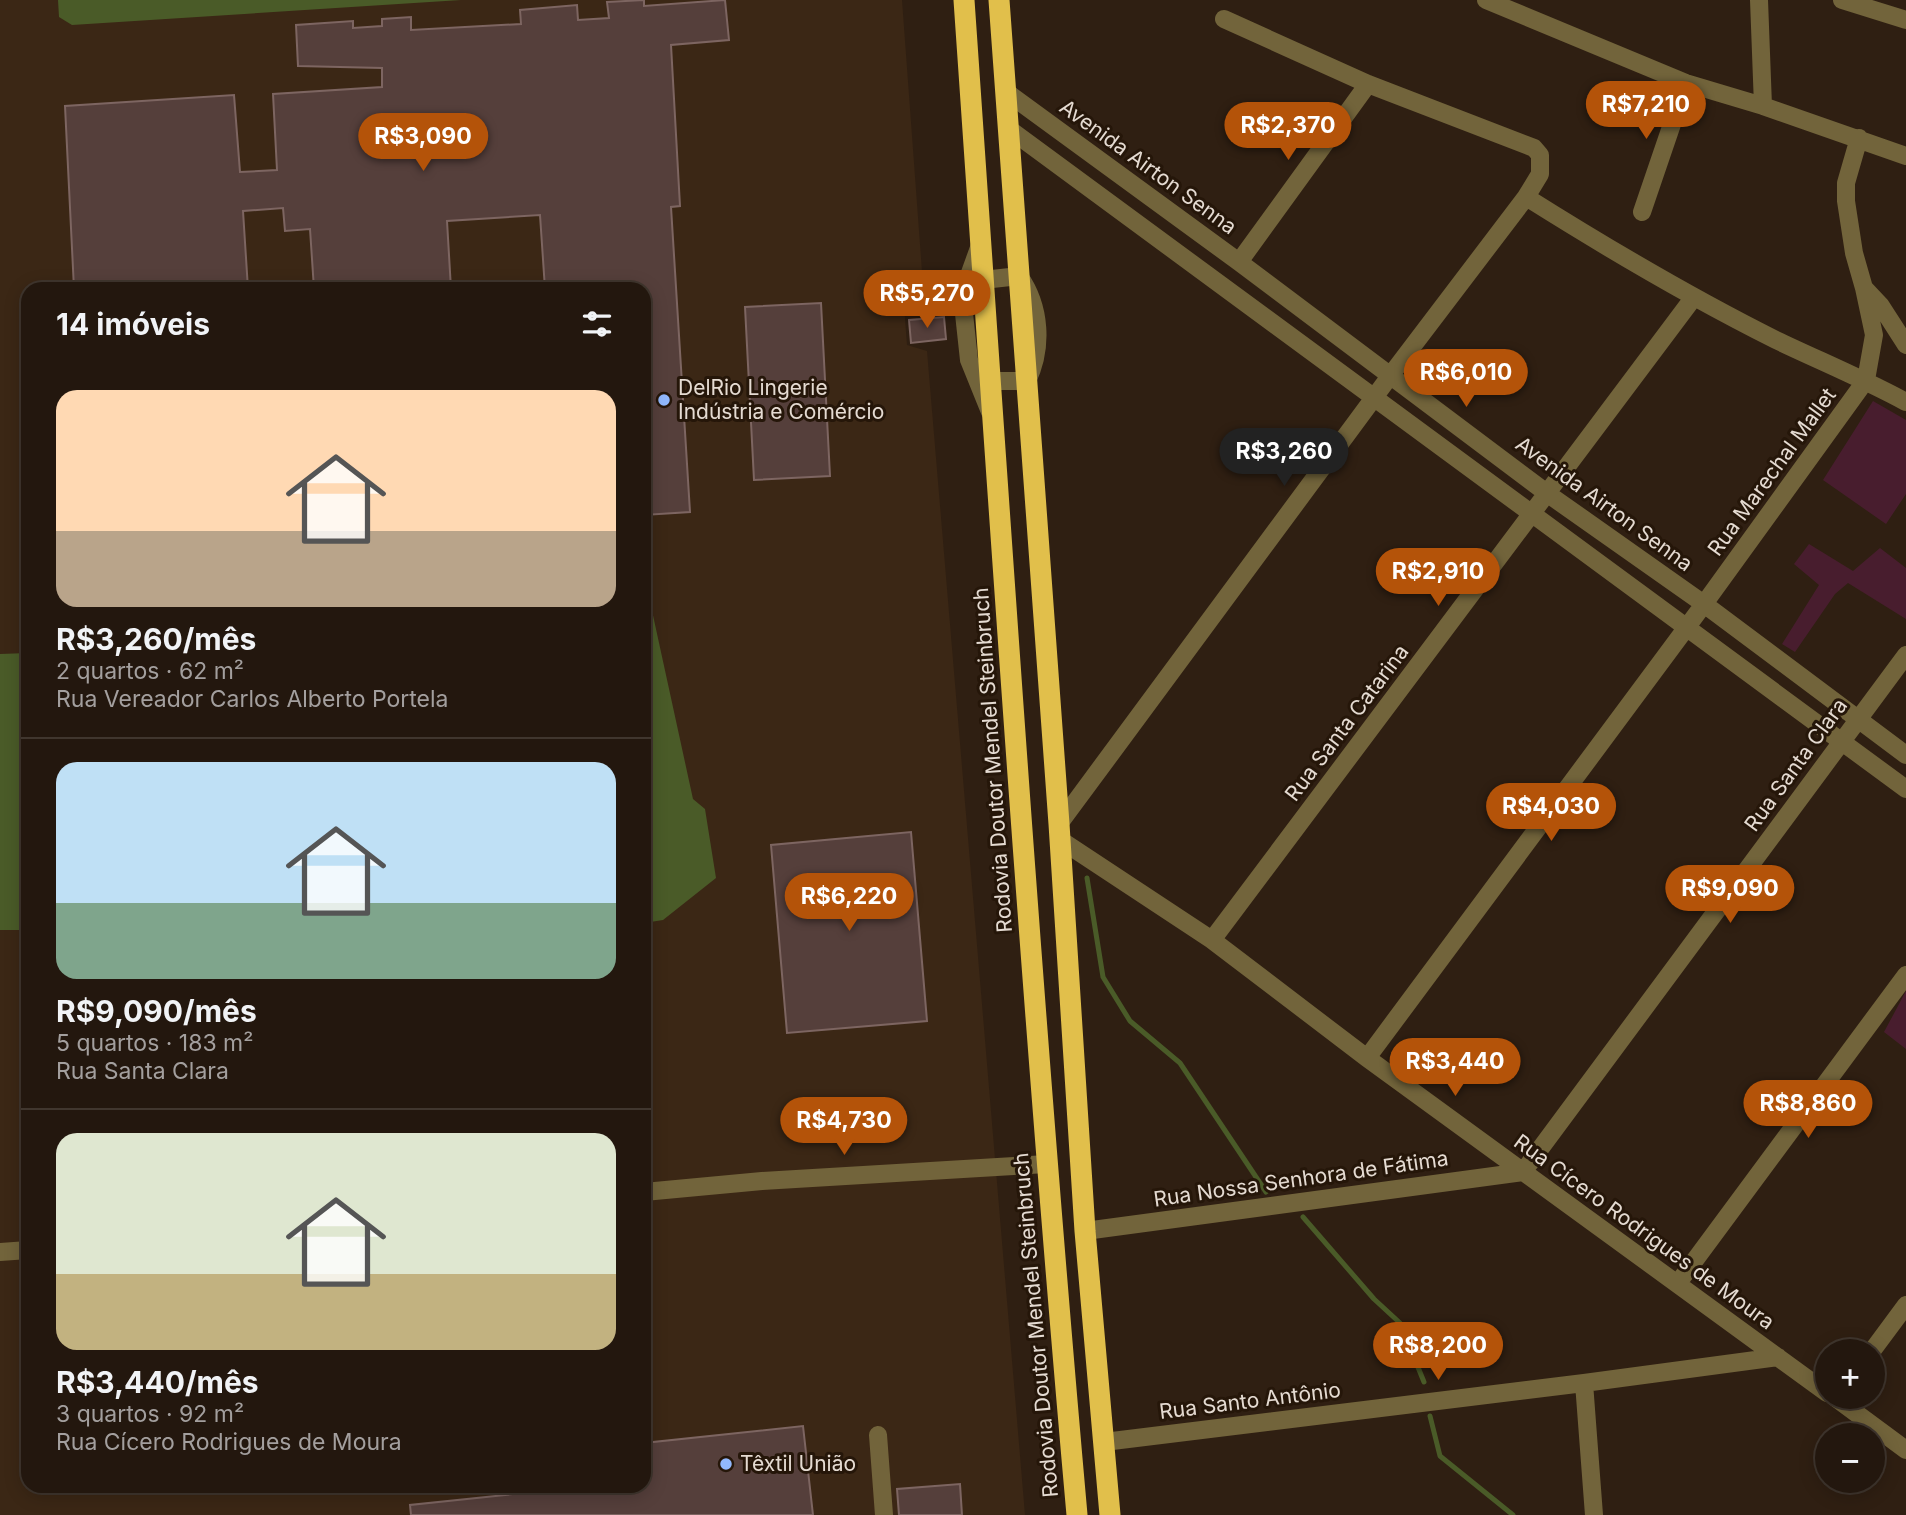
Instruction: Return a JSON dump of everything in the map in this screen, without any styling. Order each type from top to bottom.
[{"type":"highway","name":"Rodovia Doutor Mendel Steinbruch","points":[[964,0],[989,382],[1047,1164],[1077,1515]]},
{"type":"highway","points":[[999,0],[1085,1231],[1111,1515]]},
{"type":"street","points":[[1486,0],[1504,4],[1686,83],[1763,106],[1906,156]]},
{"type":"street","points":[[1759,0],[1763,106]]},
{"type":"street","points":[[1842,0],[1906,20]]},
{"type":"street","points":[[1059,831],[1390,376],[1526,197],[1540,174],[1540,155],[1534,148],[1368,83],[1224,19]]},
{"type":"street","points":[[1239,262],[1368,83]]},
{"type":"street","points":[[1642,212],[1686,83]]},
{"type":"street","name":"Avenida Airton Senna","points":[[1005,91],[1269,284],[1548,494],[1704,604],[1906,755]]},
{"type":"street","points":[[1009,129],[1906,789]]},
{"type":"street","name":"Rua Marechal Mallet","points":[[1367,1058],[1704,604],[1866,380],[1874,335],[1854,253],[1846,201],[1846,183],[1859,138]]},
{"type":"street","points":[[1526,197],[1607,248],[1694,297],[1778,341],[1866,380],[1906,402]]},
{"type":"street","points":[[981,241],[962,295],[969,360],[993,417]]},
{"type":"street","points":[[984,279],[1019,276]]},
{"type":"street","points":[[1253,308],[1269,284]]},
{"type":"street","points":[[1864,288],[1881,306],[1906,345]]},
{"type":"street","name":"Rua Santa Catarina","points":[[1212,940],[1694,297]]},
{"type":"street","points":[[989,382],[1027,381]]},
{"type":"street","name":"Rua Santa Clara","points":[[1523,1172],[1906,655]]},
{"type":"street","name":"Rua Cícero Rodrigues de Moura","points":[[1059,831],[1212,940],[1367,1058],[1815,1383]]},
{"type":"street","points":[[1678,1283],[1906,975]]},
{"type":"street","points":[[651,1191],[762,1181],[1047,1164]]},
{"type":"street","name":"Rua Nossa Senhora de Fátima","points":[[1085,1231],[1523,1172]]},
{"type":"street","points":[[0,1252],[21,1250]]},
{"type":"street","points":[[1881,1339],[1906,1305]]},
{"type":"street","name":"Rua Santo Antônio","points":[[1104,1442],[1778,1357]]},
{"type":"street","points":[[1584,1383],[1594,1515]]},
{"type":"street","name":"Rua Cícero Rodrigues de Moura","points":[[1851,1409],[1906,1450]]},
{"type":"street","points":[[878,1435],[884,1515]]},
{"type":"shaded area","points":[[0,0],[902,0],[923,285],[903,293],[907,345],[927,351],[1025,1515],[0,1515]]},
{"type":"shaded area","points":[[58,0],[461,0],[72,25],[59,17]]},
{"type":"shaded area","points":[[1873,401],[1906,420],[1906,494],[1886,524],[1823,480]]},
{"type":"shaded area","points":[[1809,544],[1853,571],[1880,548],[1906,568],[1906,619],[1848,583],[1835,594],[1795,652],[1782,644],[1819,585],[1794,564]]},
{"type":"shaded area","points":[[651,606],[693,799],[705,809],[716,878],[663,920],[651,922]]},
{"type":"shaded area","points":[[21,653],[21,930],[0,930],[0,654]]},
{"type":"shaded area","points":[[1906,991],[1906,1049],[1884,1032]]},
{"type":"building","points":[[644,0],[644,6],[725,0],[729,40],[671,45],[680,206],[671,207],[690,512],[651,515],[651,282],[545,282],[540,215],[447,221],[451,282],[314,282],[310,229],[285,231],[283,208],[243,211],[248,282],[74,282],[65,106],[234,95],[240,172],[277,170],[273,94],[382,87],[382,68],[298,66],[296,25],[353,21],[353,28],[382,26],[382,19],[411,17],[411,30],[521,24],[520,10],[577,5],[578,20],[609,18],[607,2]]},
{"type":"building","name":"DelRio Lingerie Indústria e Comércio","points":[[821,303],[830,476],[754,480],[745,307]]},
{"type":"building","points":[[944,317],[946,339],[911,343],[909,320]]},
{"type":"building","points":[[911,832],[927,1021],[787,1033],[771,845]]},
{"type":"building","name":"Têxtil União","points":[[803,1426],[813,1515],[411,1515],[410,1505],[523,1493],[651,1493],[651,1442]]},
{"type":"building","points":[[960,1484],[962,1515],[899,1515],[897,1489]]},
{"type":"waterway","points":[[1087,878],[1103,977],[1130,1021],[1180,1063],[1266,1192]]},
{"type":"waterway","points":[[1303,1217],[1374,1299],[1400,1323],[1424,1382]]},
{"type":"waterway","points":[[1430,1416],[1440,1456],[1513,1515]]},
{"type":"place","name":"DelRio Lingerie Indústria e Comércio","points":[[664,400]]},
{"type":"place","name":"Têxtil União","points":[[726,1464]]}]
